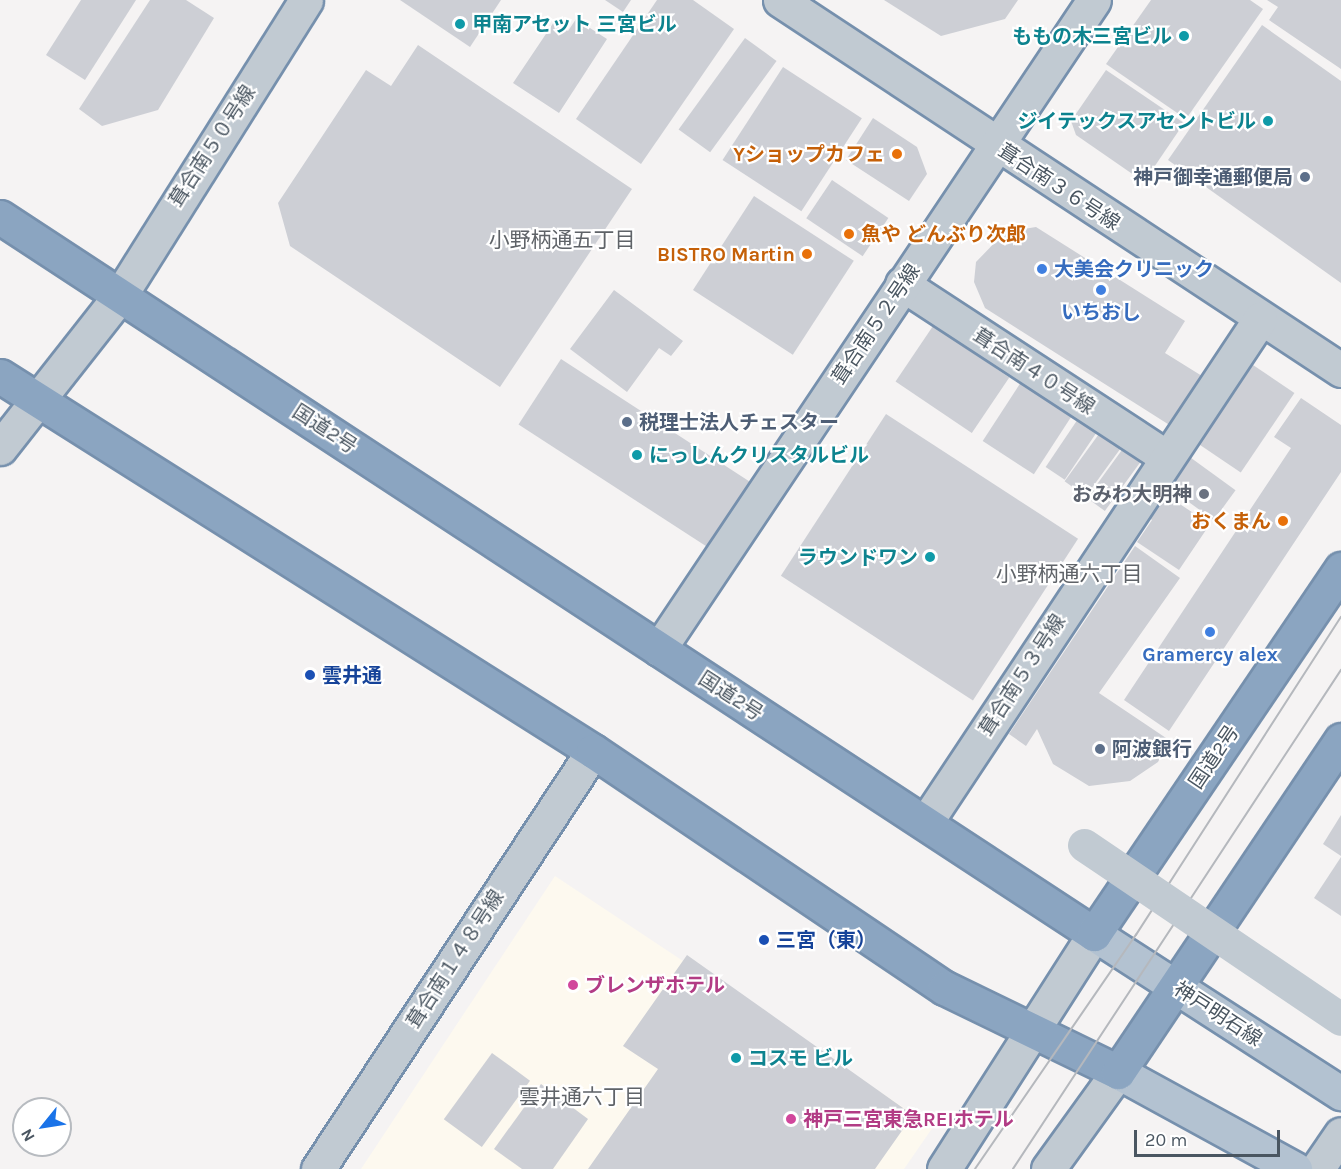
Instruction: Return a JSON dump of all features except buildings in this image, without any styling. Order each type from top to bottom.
[{"type":"highway","name":"国道2号","points":[[0,217],[121,294],[1094,934],[1341,569]]},
{"type":"highway","points":[[0,376],[593,751],[945,988],[1029,1032],[1118,1072],[1178,988],[1341,740]]},
{"type":"main road","name":"神戸明石線","points":[[1094,934],[1341,1093]]},
{"type":"main road","points":[[1118,1072],[1295,1169]]},
{"type":"street","name":"葺合南５０号線","points":[[0,448],[39,402],[121,294],[306,0]]},
{"type":"street","name":"葺合南３６号線","points":[[780,0],[997,146],[1341,370]]},
{"type":"street","name":"葺合南５２号線","points":[[659,649],[1094,0]]},
{"type":"street","name":"葺合南４０号線","points":[[902,284],[1166,457]]},
{"type":"street","name":"葺合南５３号線","points":[[926,822],[1166,457],[1260,319]]},
{"type":"street","name":"葺合南１４８号線","points":[[318,1169],[593,751]]},
{"type":"street","points":[[1084,845],[1341,1019]]},
{"type":"street","points":[[944,1169],[1029,1032],[1094,934]]},
{"type":"street","points":[[1048,1169],[1118,1072]]},
{"type":"street","points":[[1317,1169],[1341,1134]]},
{"type":"shaded area","points":[[555,876],[933,1127],[904,1169],[361,1169]]},
{"type":"tram line","points":[[975,1169],[1136,935],[1341,617]]},
{"type":"tram line","points":[[1013,1169],[1341,670]]},
{"type":"place","name":"甲南アセット 三宮ビル","points":[[460,24]]},
{"type":"place","name":"ももの木三宮ビル","points":[[1184,36]]},
{"type":"place","name":"ジイテックスアセントビル","points":[[1268,121]]},
{"type":"place","name":"Yショップカフェ","points":[[897,154]]},
{"type":"place","name":"神戸御幸通郵便局","points":[[1305,177]]},
{"type":"place","name":"魚や どんぶり次郎","points":[[849,234]]},
{"type":"place","name":"BISTRO Martin","points":[[807,254]]},
{"type":"place","name":"大美会クリニック","points":[[1042,269]]},
{"type":"place","name":"いちおし","points":[[1101,290]]},
{"type":"place","name":"税理士法人チェスター","points":[[627,422]]},
{"type":"place","name":"にっしんクリスタルビル","points":[[637,455]]},
{"type":"place","name":"おみわ大明神","points":[[1204,494]]},
{"type":"place","name":"おくまん","points":[[1283,521]]},
{"type":"place","name":"ラウンドワン","points":[[930,557]]},
{"type":"place","name":"Gramercy alex","points":[[1210,632]]},
{"type":"place","name":"雲井通","points":[[310,675]]},
{"type":"place","name":"阿波銀行","points":[[1100,749]]},
{"type":"place","name":"三宮（東）","points":[[764,940]]},
{"type":"place","name":"ブレンザホテル","points":[[573,985]]},
{"type":"place","name":"コスモ ビル","points":[[736,1058]]},
{"type":"place","name":"神戸三宮東急REIホテル","points":[[791,1119]]},
{"type":"district","name":"小野柄通五丁目","points":[[562,240]]},
{"type":"district","name":"小野柄通六丁目","points":[[1069,574]]},
{"type":"district","name":"雲井通六丁目","points":[[582,1097]]}]
